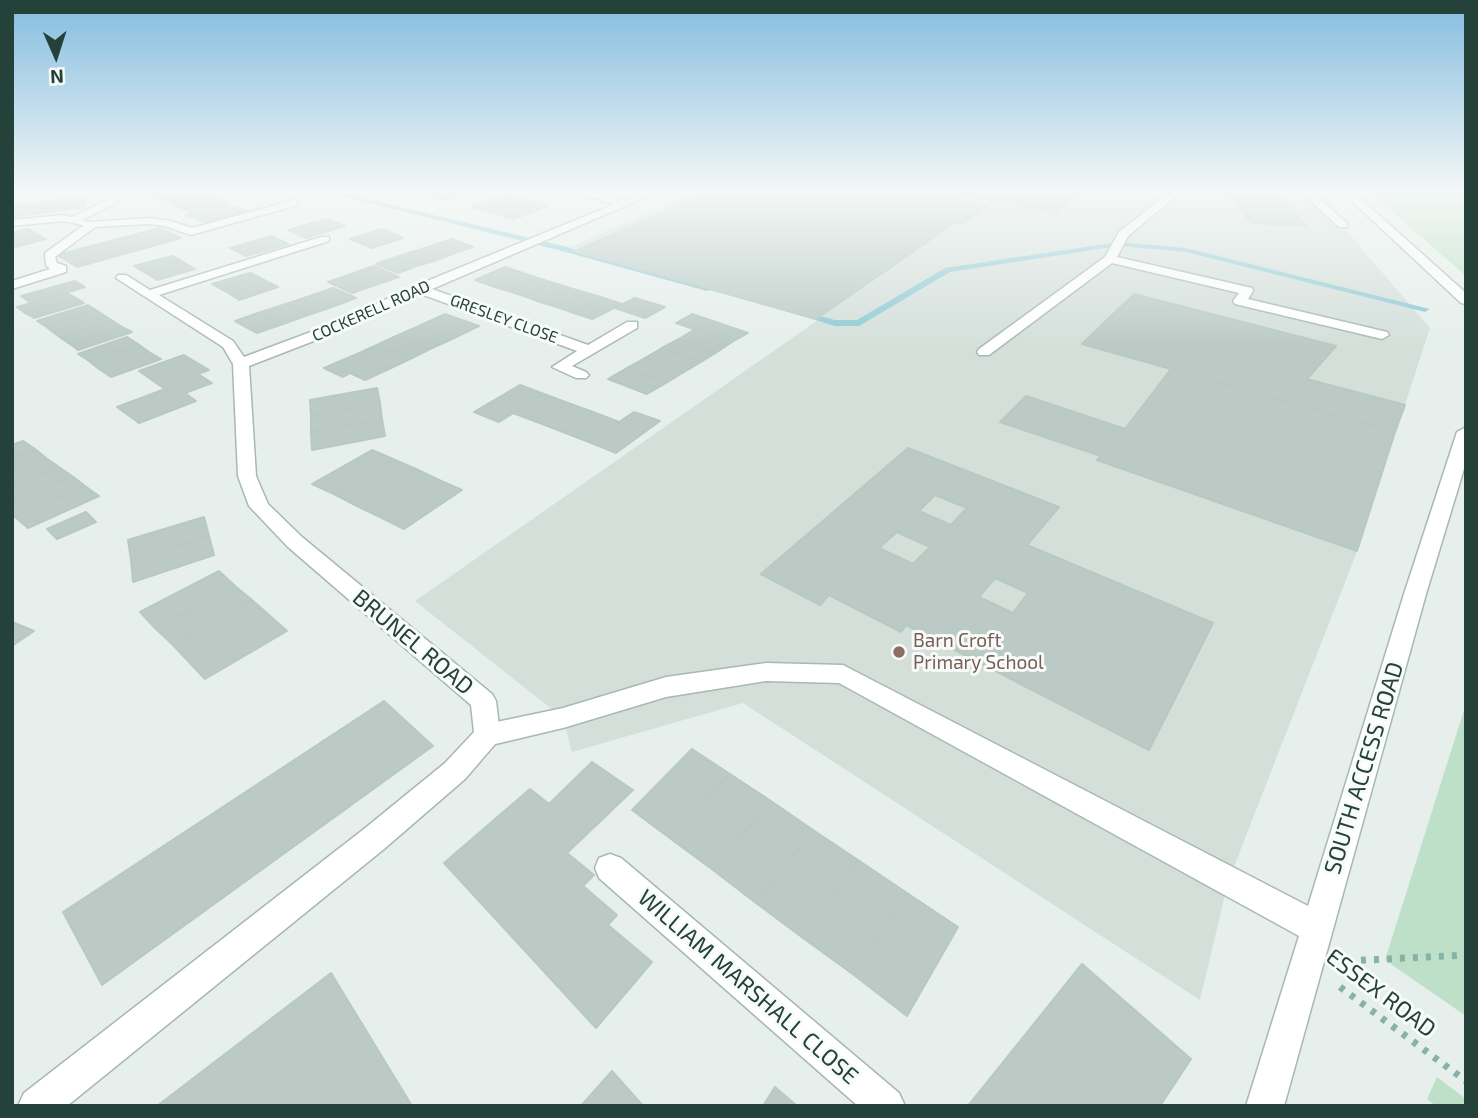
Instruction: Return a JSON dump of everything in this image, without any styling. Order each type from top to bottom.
[{"type":"street","points":[[12,285],[62,269],[52,265],[49,256],[66,243]]},
{"type":"street","points":[[149,294],[312,243]]},
{"type":"street","name":"COCKERELL ROAD","points":[[241,364],[337,327],[529,243]]},
{"type":"street","points":[[984,352],[1110,258],[1118,243]]},
{"type":"street","points":[[1403,243],[1466,300]]},
{"type":"street","points":[[298,248],[321,257]]},
{"type":"street","points":[[1110,258],[1247,291],[1240,301],[1382,335]]},
{"type":"street","points":[[122,278],[228,344],[241,364]]},
{"type":"street","name":"GRESLEY CLOSE","points":[[420,289],[589,350]]},
{"type":"street","name":"GRESLEY CLOSE","points":[[581,375],[559,367],[632,325]]},
{"type":"street","name":"BRUNEL ROAD","points":[[241,364],[247,476],[259,506],[295,542],[483,701],[487,735]]},
{"type":"street","name":"SOUTH ACCESS ROAD","points":[[1265,1106],[1415,594],[1466,432]]},
{"type":"street","points":[[37,1106],[374,839],[455,771],[487,735],[563,718],[666,687],[766,672],[843,674],[1317,929]]},
{"type":"street","name":"WILLIAM MARSHALL CLOSE","points":[[610,868],[886,1106]]},
{"type":"path","points":[[1385,960],[1466,955]]},
{"type":"path","name":"ESSEX ROAD","points":[[1307,962],[1466,1081]]},
{"type":"shaded area","name":"Barn Croft Primary School","points":[[579,243],[1357,243],[1430,328],[1356,554],[1228,882],[1200,1000],[743,703],[572,752],[563,718],[415,601],[821,318],[568,248]]},
{"type":"green space","points":[[1428,243],[1466,243],[1466,276]]},
{"type":"green space","points":[[1466,697],[1466,1016],[1385,960]]},
{"type":"green space","points":[[1437,1077],[1466,1099],[1466,1106],[1436,1106],[1427,1099]]},
{"type":"building","points":[[12,243],[30,243],[12,248]]},
{"type":"building","points":[[102,243],[162,243],[77,267],[57,255]]},
{"type":"building","points":[[253,243],[288,244],[268,250]]},
{"type":"building","points":[[253,243],[268,250],[246,256],[230,248]]},
{"type":"building","points":[[360,243],[386,243],[371,248]]},
{"type":"building","points":[[463,243],[473,247],[455,253],[434,245]]},
{"type":"building","points":[[593,243],[925,243],[816,319],[575,251]]},
{"type":"building","points":[[434,245],[455,253],[437,260],[415,251]]},
{"type":"building","points":[[415,251],[437,260],[417,266],[396,257]]},
{"type":"building","points":[[172,256],[180,260],[142,271],[134,266]]},
{"type":"building","points":[[396,257],[417,266],[398,273],[376,264]]},
{"type":"building","points":[[180,260],[188,265],[149,275],[142,271]]},
{"type":"building","points":[[188,265],[195,269],[157,280],[149,275]]},
{"type":"building","points":[[374,266],[399,277],[375,285],[351,274]]},
{"type":"building","points":[[505,267],[523,273],[492,286],[475,280]]},
{"type":"building","points":[[250,273],[259,277],[221,289],[212,284]]},
{"type":"building","points":[[523,273],[538,278],[508,291],[492,286]]},
{"type":"building","points":[[351,274],[375,285],[352,293],[328,282]]},
{"type":"building","points":[[259,277],[268,282],[230,294],[221,289]]},
{"type":"building","points":[[538,278],[554,283],[524,296],[508,291]]},
{"type":"building","points":[[75,281],[85,287],[31,303],[21,296]]},
{"type":"building","points":[[268,282],[278,287],[239,300],[230,294]]},
{"type":"building","points":[[554,283],[570,288],[540,302],[524,296]]},
{"type":"building","points":[[333,288],[356,298],[332,307],[310,296]]},
{"type":"building","points":[[570,288],[587,293],[557,307],[540,302]]},
{"type":"building","points":[[67,293],[76,298],[25,313],[17,307]]},
{"type":"building","points":[[587,293],[604,298],[574,313],[557,307]]},
{"type":"building","points":[[1134,294],[1336,346],[1307,379],[1405,405],[1395,432],[1082,344]]},
{"type":"building","points":[[310,296],[332,307],[308,315],[286,304]]},
{"type":"building","points":[[76,298],[84,303],[34,318],[25,313]]},
{"type":"building","points":[[604,298],[622,304],[592,319],[574,313]]},
{"type":"building","points":[[635,298],[665,307],[645,318],[615,308]]},
{"type":"building","points":[[286,304],[308,315],[283,324],[261,312]]},
{"type":"building","points":[[88,305],[96,310],[45,326],[37,321]]},
{"type":"building","points":[[96,310],[105,316],[53,332],[45,326]]},
{"type":"building","points":[[261,312],[283,324],[257,333],[235,321]]},
{"type":"building","points":[[445,314],[479,326],[452,339],[417,327]]},
{"type":"building","points":[[692,314],[748,333],[732,342],[676,323]]},
{"type":"building","points":[[105,316],[113,321],[61,338],[53,332]]},
{"type":"building","points":[[113,321],[122,327],[70,344],[61,338]]},
{"type":"building","points":[[122,327],[132,332],[78,350],[70,344]]},
{"type":"building","points":[[417,327],[452,339],[430,349],[396,336]]},
{"type":"building","points":[[695,329],[732,342],[717,352],[679,339]]},
{"type":"building","points":[[396,336],[430,349],[412,358],[377,345]]},
{"type":"building","points":[[127,337],[138,344],[89,361],[78,354]]},
{"type":"building","points":[[679,339],[717,352],[701,362],[662,348]]},
{"type":"building","points":[[138,344],[149,352],[99,369],[89,361]]},
{"type":"building","points":[[377,345],[412,358],[391,368],[357,354]]},
{"type":"building","points":[[662,348],[701,362],[684,372],[645,358]]},
{"type":"building","points":[[149,352],[161,359],[111,377],[99,369]]},
{"type":"building","points":[[357,354],[391,368],[365,380],[350,373],[343,377],[324,368]]},
{"type":"building","points":[[184,355],[209,370],[198,374],[212,383],[185,393],[196,401],[139,423],[117,407],[165,389],[139,371]]},
{"type":"building","points":[[645,358],[684,372],[666,383],[627,368]]},
{"type":"building","points":[[627,368],[666,383],[647,394],[608,379]]},
{"type":"building","points":[[1171,369],[1395,432],[1357,551],[1097,460],[1101,456],[1000,422],[1026,396],[1125,429]]},
{"type":"building","points":[[520,385],[544,394],[499,422],[474,412]]},
{"type":"building","points":[[377,388],[380,403],[311,416],[310,400]]},
{"type":"building","points":[[544,394],[568,403],[537,422],[513,413]]},
{"type":"building","points":[[380,403],[382,419],[311,432],[311,416]]},
{"type":"building","points":[[568,403],[593,412],[563,432],[537,422]]},
{"type":"building","points":[[593,412],[619,422],[589,442],[563,432]]},
{"type":"building","points":[[634,412],[660,421],[616,453],[589,442]]},
{"type":"building","points":[[382,419],[385,436],[312,450],[311,432]]},
{"type":"building","points":[[23,441],[35,449],[12,458],[12,445]]},
{"type":"building","points":[[908,448],[1059,507],[1027,545],[1213,623],[1149,750],[906,625],[901,632],[829,595],[820,605],[761,574]],"holes":[[[935,495],[967,508],[951,525],[919,511]],[[897,532],[930,547],[913,564],[879,548]],[[995,578],[1028,593],[1013,613],[979,597]]]},
{"type":"building","points":[[35,449],[46,458],[12,472],[12,458]]},
{"type":"building","points":[[372,450],[393,459],[334,494],[312,484]]},
{"type":"building","points":[[46,458],[59,467],[12,487],[12,472]]},
{"type":"building","points":[[393,459],[416,469],[357,506],[334,494]]},
{"type":"building","points":[[59,467],[72,476],[12,502],[12,487]]},
{"type":"building","points":[[416,469],[439,480],[380,517],[357,506]]},
{"type":"building","points":[[72,476],[85,486],[15,517],[12,515],[12,502]]},
{"type":"building","points":[[439,480],[462,490],[404,529],[380,517]]},
{"type":"building","points":[[85,486],[99,496],[28,528],[15,517]]},
{"type":"building","points":[[86,512],[96,522],[57,539],[47,529]]},
{"type":"building","points":[[204,517],[209,536],[131,560],[128,540]]},
{"type":"building","points":[[209,536],[214,555],[133,582],[131,560]]},
{"type":"building","points":[[219,571],[235,586],[155,628],[140,612]]},
{"type":"building","points":[[235,586],[252,600],[172,644],[155,628]]},
{"type":"building","points":[[252,600],[269,615],[188,661],[172,644]]},
{"type":"building","points":[[269,615],[287,631],[205,679],[188,661]]},
{"type":"building","points":[[12,622],[34,631],[12,646]]},
{"type":"building","points":[[384,701],[433,746],[102,985],[63,912]]},
{"type":"building","points":[[692,749],[730,774],[671,839],[632,810]]},
{"type":"building","points":[[592,762],[633,790],[567,853],[594,875],[583,886],[617,915],[608,925],[652,962],[596,1028],[444,863],[530,789],[549,804]]},
{"type":"building","points":[[730,774],[771,801],[713,870],[671,839]]},
{"type":"building","points":[[771,801],[813,830],[756,903],[713,870]]},
{"type":"building","points":[[813,830],[858,860],[803,938],[756,903]]},
{"type":"building","points":[[858,860],[907,893],[854,975],[803,938]]},
{"type":"building","points":[[907,893],[958,927],[907,1016],[854,975]]},
{"type":"building","points":[[1082,964],[1191,1059],[1160,1106],[968,1106]]},
{"type":"building","points":[[331,973],[412,1106],[157,1106]]},
{"type":"building","points":[[612,1071],[643,1106],[581,1106]]},
{"type":"building","points":[[775,1087],[797,1106],[763,1106]]},
{"type":"waterway","points":[[540,243],[710,289]]},
{"type":"waterway","points":[[801,314],[835,323],[859,323],[948,270],[1119,244],[1186,250],[1425,309]]},
{"type":"place","name":"Barn Croft Primary School","points":[[899,652]]}]
